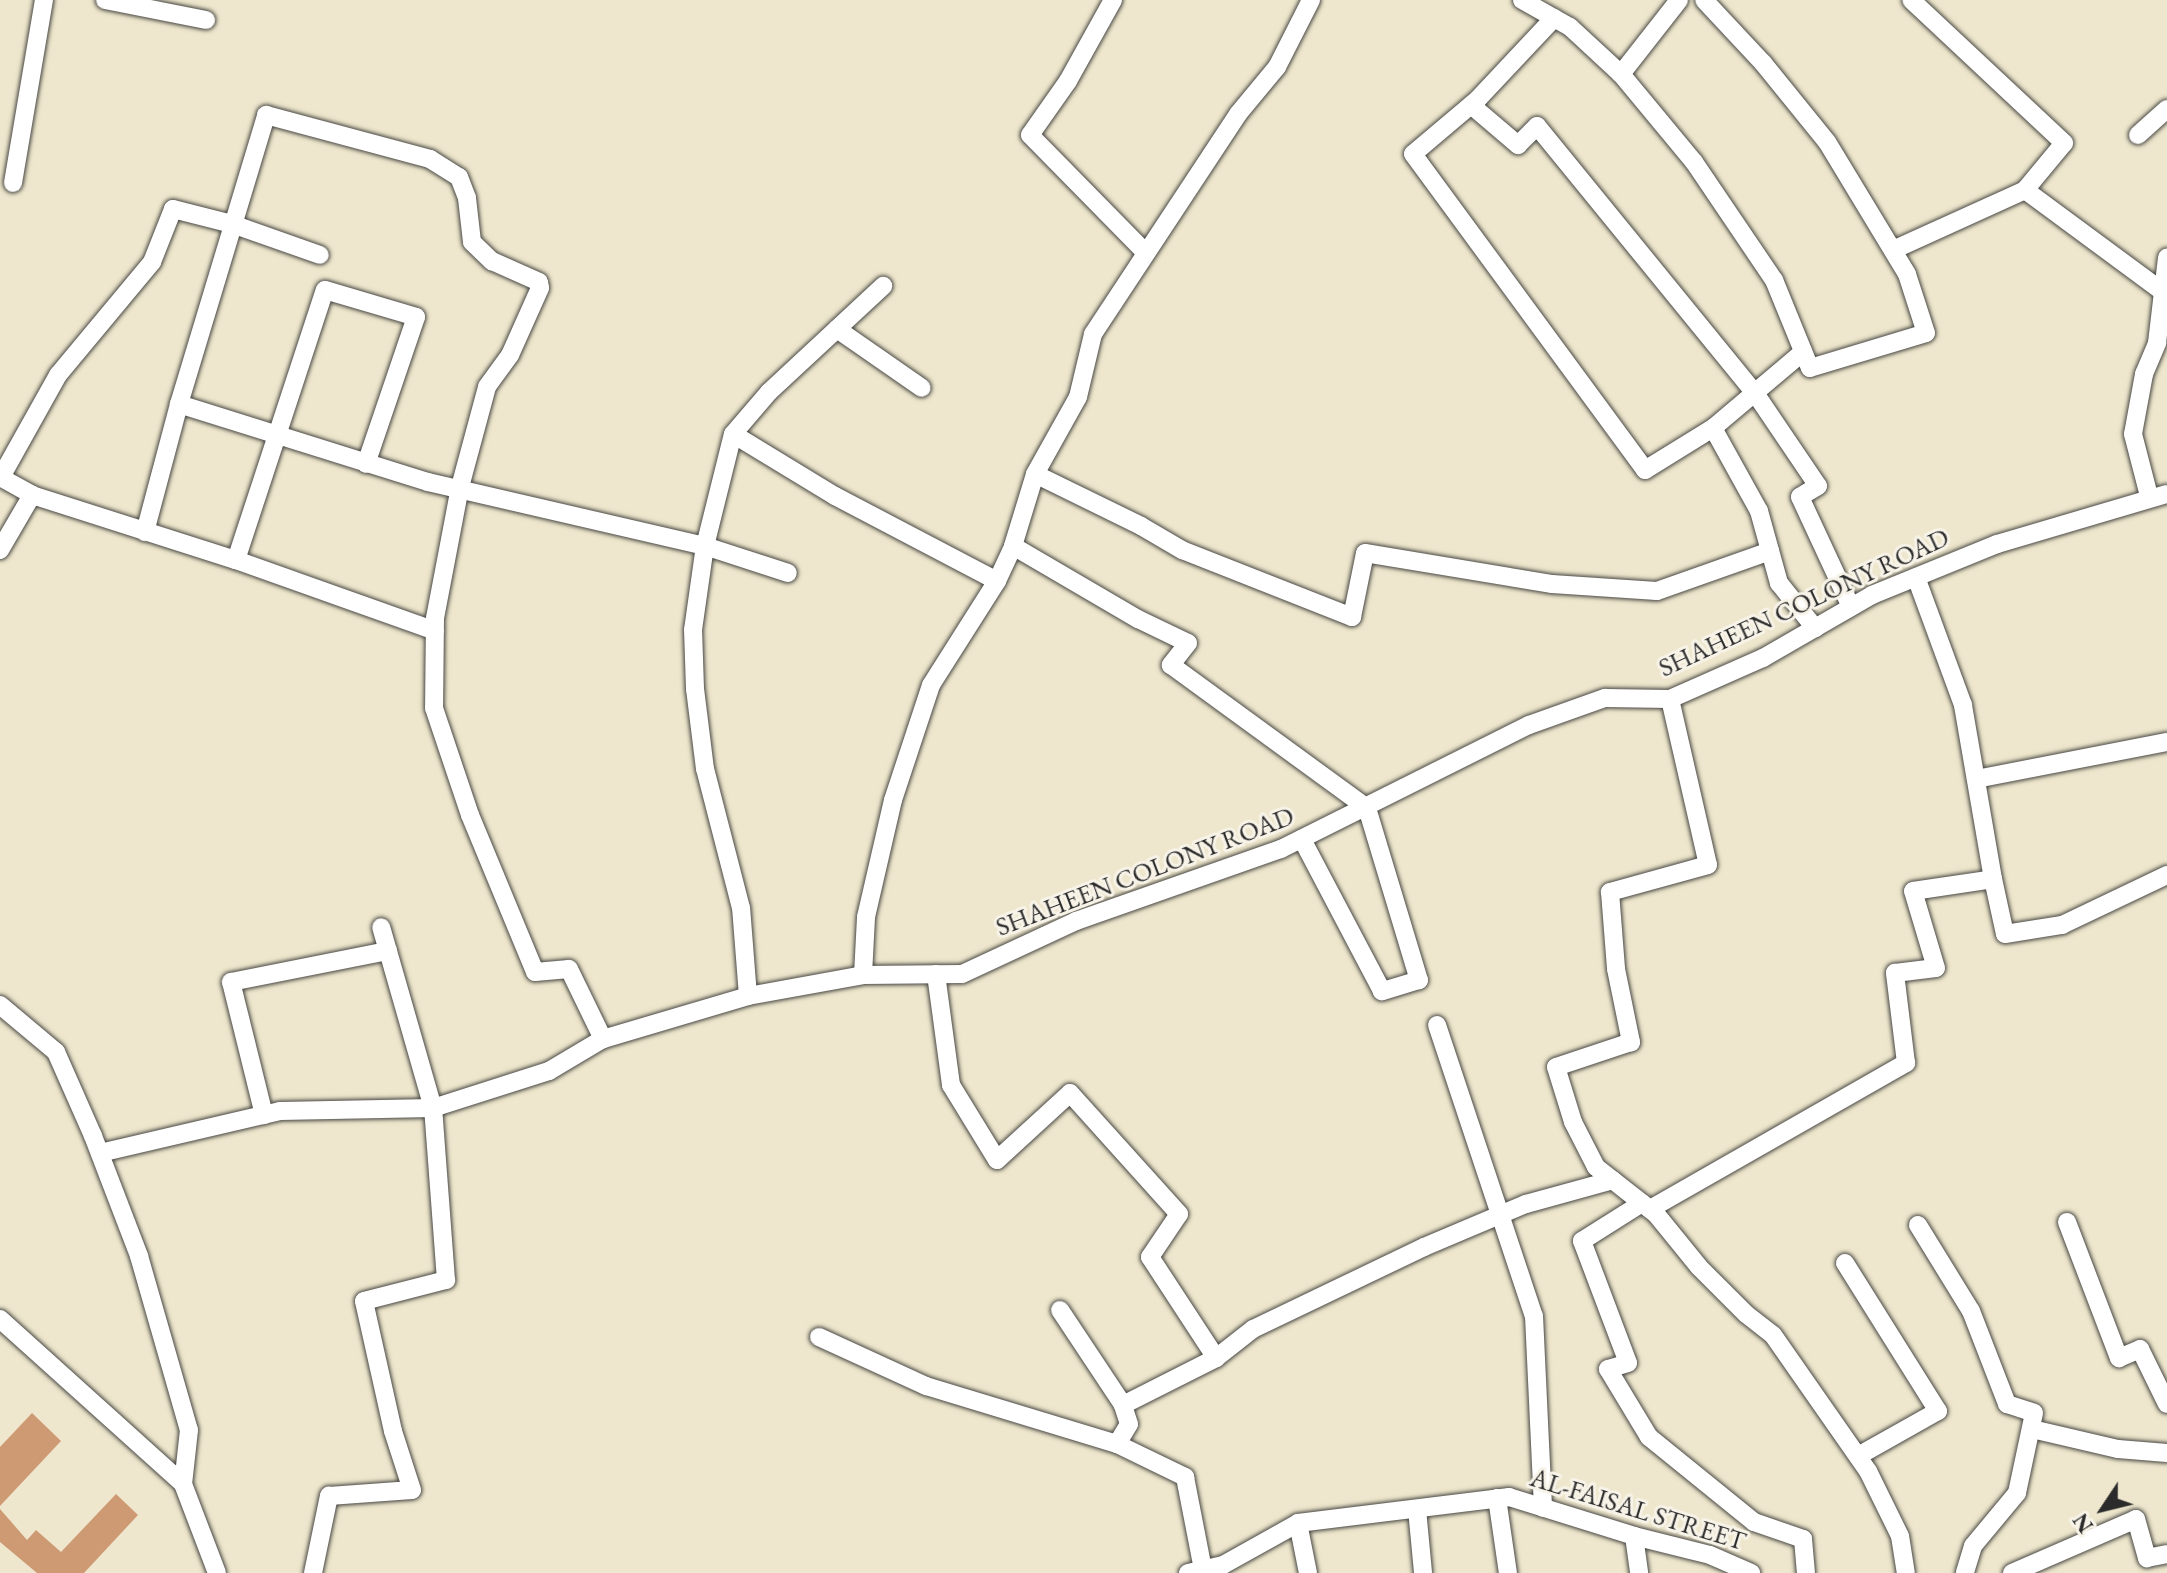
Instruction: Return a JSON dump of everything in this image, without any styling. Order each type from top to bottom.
[{"type":"street","points":[[13,183],[44,0]]},
{"type":"street","points":[[105,0],[206,20]]},
{"type":"street","points":[[1113,0],[1068,81],[1030,135],[1145,252]]},
{"type":"street","points":[[863,975],[866,917],[893,800],[931,685],[997,581],[1013,546],[1035,474],[1078,397],[1093,334],[1238,114],[1277,67],[1311,0]]},
{"type":"street","points":[[1522,0],[1570,27],[1621,74],[1735,219],[1774,280],[1810,368],[1926,333],[1907,274],[1827,142],[1763,63],[1704,0]]},
{"type":"street","points":[[1621,74],[1679,0]]},
{"type":"street","points":[[1893,250],[2025,190],[2064,143],[1911,0]]},
{"type":"street","points":[[1554,18],[1471,105],[1413,154],[1645,470],[1713,428],[1803,352]]},
{"type":"street","points":[[1471,105],[1518,145],[1537,126],[1755,393],[1818,486],[1800,497],[1851,607]]},
{"type":"street","points":[[2138,135],[2167,109]]},
{"type":"street","points":[[145,532],[179,404],[266,115],[430,159],[459,177],[467,198],[472,242],[492,261],[539,282],[540,288],[510,355],[487,387],[460,487],[435,631],[434,708],[470,815],[535,972],[569,969],[603,1039]]},
{"type":"street","points":[[2025,190],[2162,291]]},
{"type":"street","points":[[320,255],[232,224],[173,209],[152,262],[58,375],[0,477],[32,495],[236,560],[435,631]]},
{"type":"street","points":[[2158,495],[2133,434],[2144,374],[2157,343],[2167,258]]},
{"type":"street","points":[[748,996],[741,908],[705,769],[695,689],[693,630],[705,546],[733,434],[769,392],[883,286]]},
{"type":"street","points":[[236,560],[325,290],[416,317],[366,464]]},
{"type":"street","points":[[837,329],[922,388]]},
{"type":"street","points":[[179,404],[366,464],[573,518],[705,546],[788,573]]},
{"type":"street","points":[[1713,428],[1759,511],[1779,583],[1815,628]]},
{"type":"street","points":[[733,434],[835,496],[997,581]]},
{"type":"street","points":[[1035,474],[1182,550],[1352,617],[1365,553],[1552,584],[1657,591],[1770,551]]},
{"type":"street","points":[[0,550],[32,495]]},
{"type":"street","name":"SHAHEEN COLONY ROAD","points":[[100,1153],[280,1111],[433,1108],[549,1071],[603,1039],[748,996],[863,975],[962,974],[1076,921],[1302,839],[1529,725],[1605,698],[1670,699],[1763,658],[1851,607],[1916,577],[1997,544],[2158,495]]},
{"type":"street","points":[[1013,546],[1138,619],[1188,643],[1171,665],[1367,808],[1419,980],[1382,991],[1302,839]]},
{"type":"street","points":[[1916,577],[1963,705],[2005,934],[2062,925],[2167,875]]},
{"type":"street","points":[[1670,699],[1708,865],[1610,892],[1616,969],[1631,1042],[1556,1067],[1573,1122],[1596,1167],[1646,1206],[1708,1276],[1773,1335],[1858,1456],[1900,1536],[1906,1573]]},
{"type":"street","points":[[1976,779],[2167,742]]},
{"type":"street","points":[[1806,1573],[1803,1539],[1754,1522],[1649,1437],[1608,1369],[1628,1363],[1582,1241],[1906,1063],[1895,973],[1936,968],[1913,891],[1993,879]]},
{"type":"street","points":[[313,1573],[329,1496],[412,1490],[393,1431],[364,1301],[446,1280],[433,1108],[381,927]]},
{"type":"street","points":[[264,1115],[231,982],[388,951]]},
{"type":"street","points":[[936,974],[951,1085],[997,1160],[1070,1093],[1179,1214],[1150,1257],[1216,1358]]},
{"type":"street","points":[[0,1005],[56,1052],[100,1153],[139,1256],[189,1430],[183,1484]]},
{"type":"street","points":[[1437,1025],[1534,1316],[1543,1508]]},
{"type":"street","points":[[1123,1405],[1216,1358],[1253,1329],[1424,1247],[1526,1204],[1613,1180]]},
{"type":"street","points":[[2067,1222],[2119,1358],[2140,1349],[2167,1404]]},
{"type":"street","points":[[1918,1225],[1971,1311],[2007,1404],[2034,1413],[2017,1493],[1973,1546],[1965,1573]]},
{"type":"street","points":[[1845,1263],[1938,1411],[1858,1456]]},
{"type":"street","points":[[1060,1310],[1123,1405],[1129,1424],[1117,1444]]},
{"type":"street","points":[[0,1319],[183,1484],[217,1573]]},
{"type":"street","points":[[819,1337],[926,1386],[1117,1444],[1185,1477],[1195,1571]]},
{"type":"street","points":[[2032,1429],[2118,1449],[2167,1453]]},
{"type":"street","name":"AL-FAISAL STREET","points":[[1195,1571],[1223,1565],[1298,1523],[1509,1497],[1634,1536],[1710,1555],[1751,1573]]},
{"type":"street","points":[[1497,1498],[1508,1573]]},
{"type":"street","points":[[1417,1509],[1423,1573]]},
{"type":"street","points":[[2012,1573],[2136,1519],[2147,1558],[2167,1554]]},
{"type":"street","points":[[1298,1523],[1308,1573]]},
{"type":"street","points":[[1634,1536],[1639,1573]]},
{"type":"building","points":[[32,1413],[61,1441],[0,1506],[0,1447]]},
{"type":"building","points":[[116,1494],[138,1515],[84,1573],[37,1573],[0,1542],[0,1509],[27,1540],[36,1530],[61,1552]]}]
